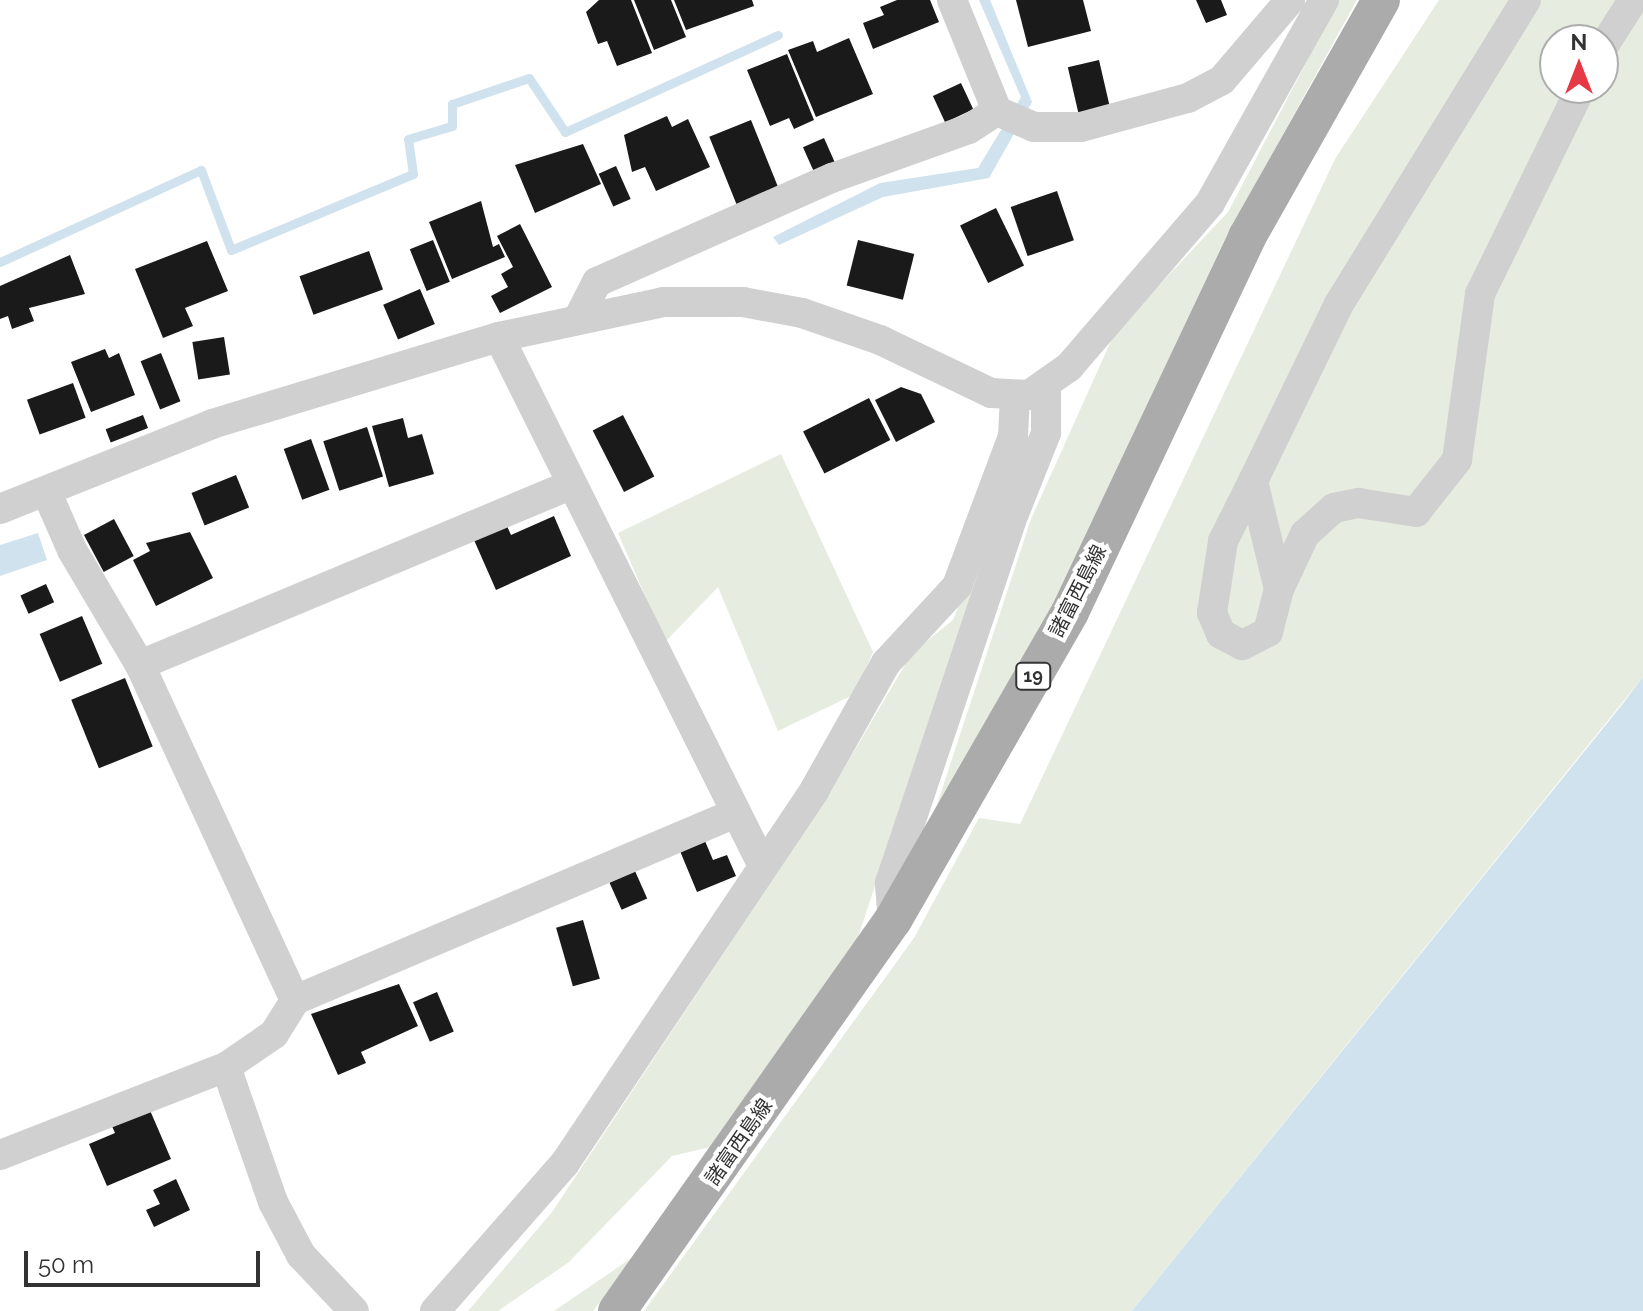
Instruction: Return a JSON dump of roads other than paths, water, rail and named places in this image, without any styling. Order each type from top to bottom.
[{"type":"main road","name":"諸富西島線","points":[[617,1311],[893,920],[1070,612],[1247,237],[1381,0]]},
{"type":"street","points":[[952,0],[1008,117]]},
{"type":"street","points":[[580,315],[597,282],[832,178],[969,129],[1008,117],[1081,127],[1188,98],[1222,80],[1290,0]]},
{"type":"street","points":[[0,509],[47,493],[212,424],[580,315],[663,302],[758,305],[867,336],[991,393],[1015,396],[1046,387],[1210,203],[1324,0]]},
{"type":"street","points":[[1526,0],[1339,304],[1223,541],[1212,613],[1221,634],[1242,645],[1268,632],[1279,589],[1305,534],[1334,508],[1358,503],[1416,512],[1457,460],[1480,294],[1573,104]]},
{"type":"street","points":[[1618,24],[1633,0]]},
{"type":"street","points":[[499,337],[733,814],[762,864]]},
{"type":"street","points":[[893,920],[890,883],[1011,521],[1046,433],[1046,387]]},
{"type":"street","points":[[435,1311],[565,1163],[815,789],[886,663],[957,586],[1013,436],[1015,396]]},
{"type":"street","points":[[1253,481],[1279,589]]},
{"type":"street","points":[[140,665],[570,485]]},
{"type":"street","points":[[47,493],[72,550],[140,665],[295,1000]]},
{"type":"street","points":[[0,1155],[226,1067],[274,1034],[295,1000],[733,814]]},
{"type":"street","points":[[226,1067],[273,1202],[301,1255],[354,1311]]},
{"type":"water","points":[[979,0],[990,0],[1032,102],[989,178],[883,197],[779,245],[773,237],[880,183],[978,168],[1021,97]]},
{"type":"water","points":[[38,533],[47,560],[0,576],[0,545]]},
{"type":"water","points":[[1643,677],[1643,1311],[1132,1311],[1621,706]]},
{"type":"waterway","points":[[0,262],[201,170],[231,250],[413,174],[408,139],[452,126],[452,104],[529,78],[565,132],[778,35]]}]
